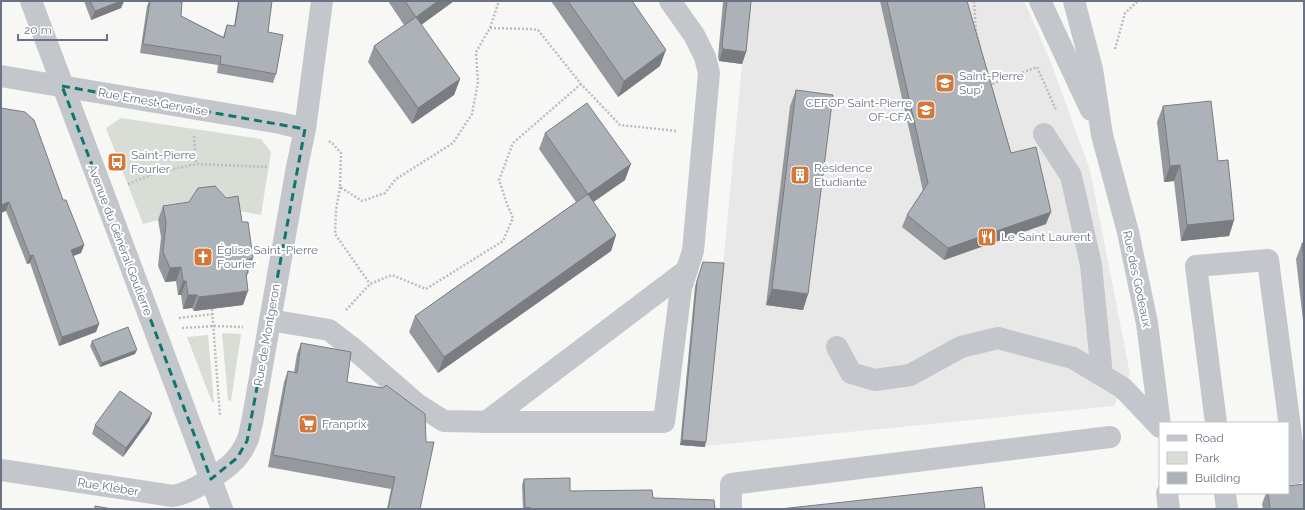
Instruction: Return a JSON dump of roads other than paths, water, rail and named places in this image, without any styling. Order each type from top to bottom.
[{"type":"street","name":"Avenue du Général Goutierre","points":[[31,1],[211,479]]},
{"type":"street","name":"Rue de Montgeron","points":[[211,479],[226,469],[237,458],[247,441],[305,129],[322,1]]},
{"type":"street","points":[[269,326],[329,330],[355,350],[417,404],[444,421],[664,422],[681,288],[693,251],[709,73],[705,57],[694,35],[670,1]]},
{"type":"street","name":"Rue des Godeaux","points":[[1040,1],[1102,135]]},
{"type":"street","name":"Rue des Godeaux","points":[[1074,1],[1092,69],[1102,135],[1128,232],[1147,323],[1159,422]]},
{"type":"street","name":"Rue Ernest Gervaise","points":[[1,76],[305,129]]},
{"type":"street","points":[[1044,134],[1071,176],[1091,265],[1102,375]]},
{"type":"street","points":[[1216,422],[1196,266],[1268,260],[1296,473],[1289,474]]},
{"type":"street","points":[[486,422],[687,270]]},
{"type":"street","points":[[837,347],[851,373],[875,380],[910,375],[961,347],[998,338],[1074,358],[1123,388],[1159,425]]},
{"type":"street","points":[[732,509],[731,484],[1110,437]]},
{"type":"street","name":"Rue Kléber","points":[[1,470],[174,496],[184,494],[211,479]]},
{"type":"street","points":[[211,479],[222,509]]},
{"type":"street","points":[[1167,494],[1169,509]]},
{"type":"street","points":[[1225,494],[1228,509]]},
{"type":"place","name":"Saint-Pierre Sup'","points":[[945,83]]},
{"type":"place","name":"CEFOP Saint-Pierre OF-CFA","points":[[926,110]]},
{"type":"place","name":"Saint-Pierre Fourier","points":[[117,162]]},
{"type":"place","name":"Résidence Etudiante","points":[[800,175]]},
{"type":"place","name":"Le Saint Laurent","points":[[987,237]]},
{"type":"place","name":"Église Saint-Pierre Fourier","points":[[203,257]]},
{"type":"place","name":"Franprix","points":[[308,424]]}]
